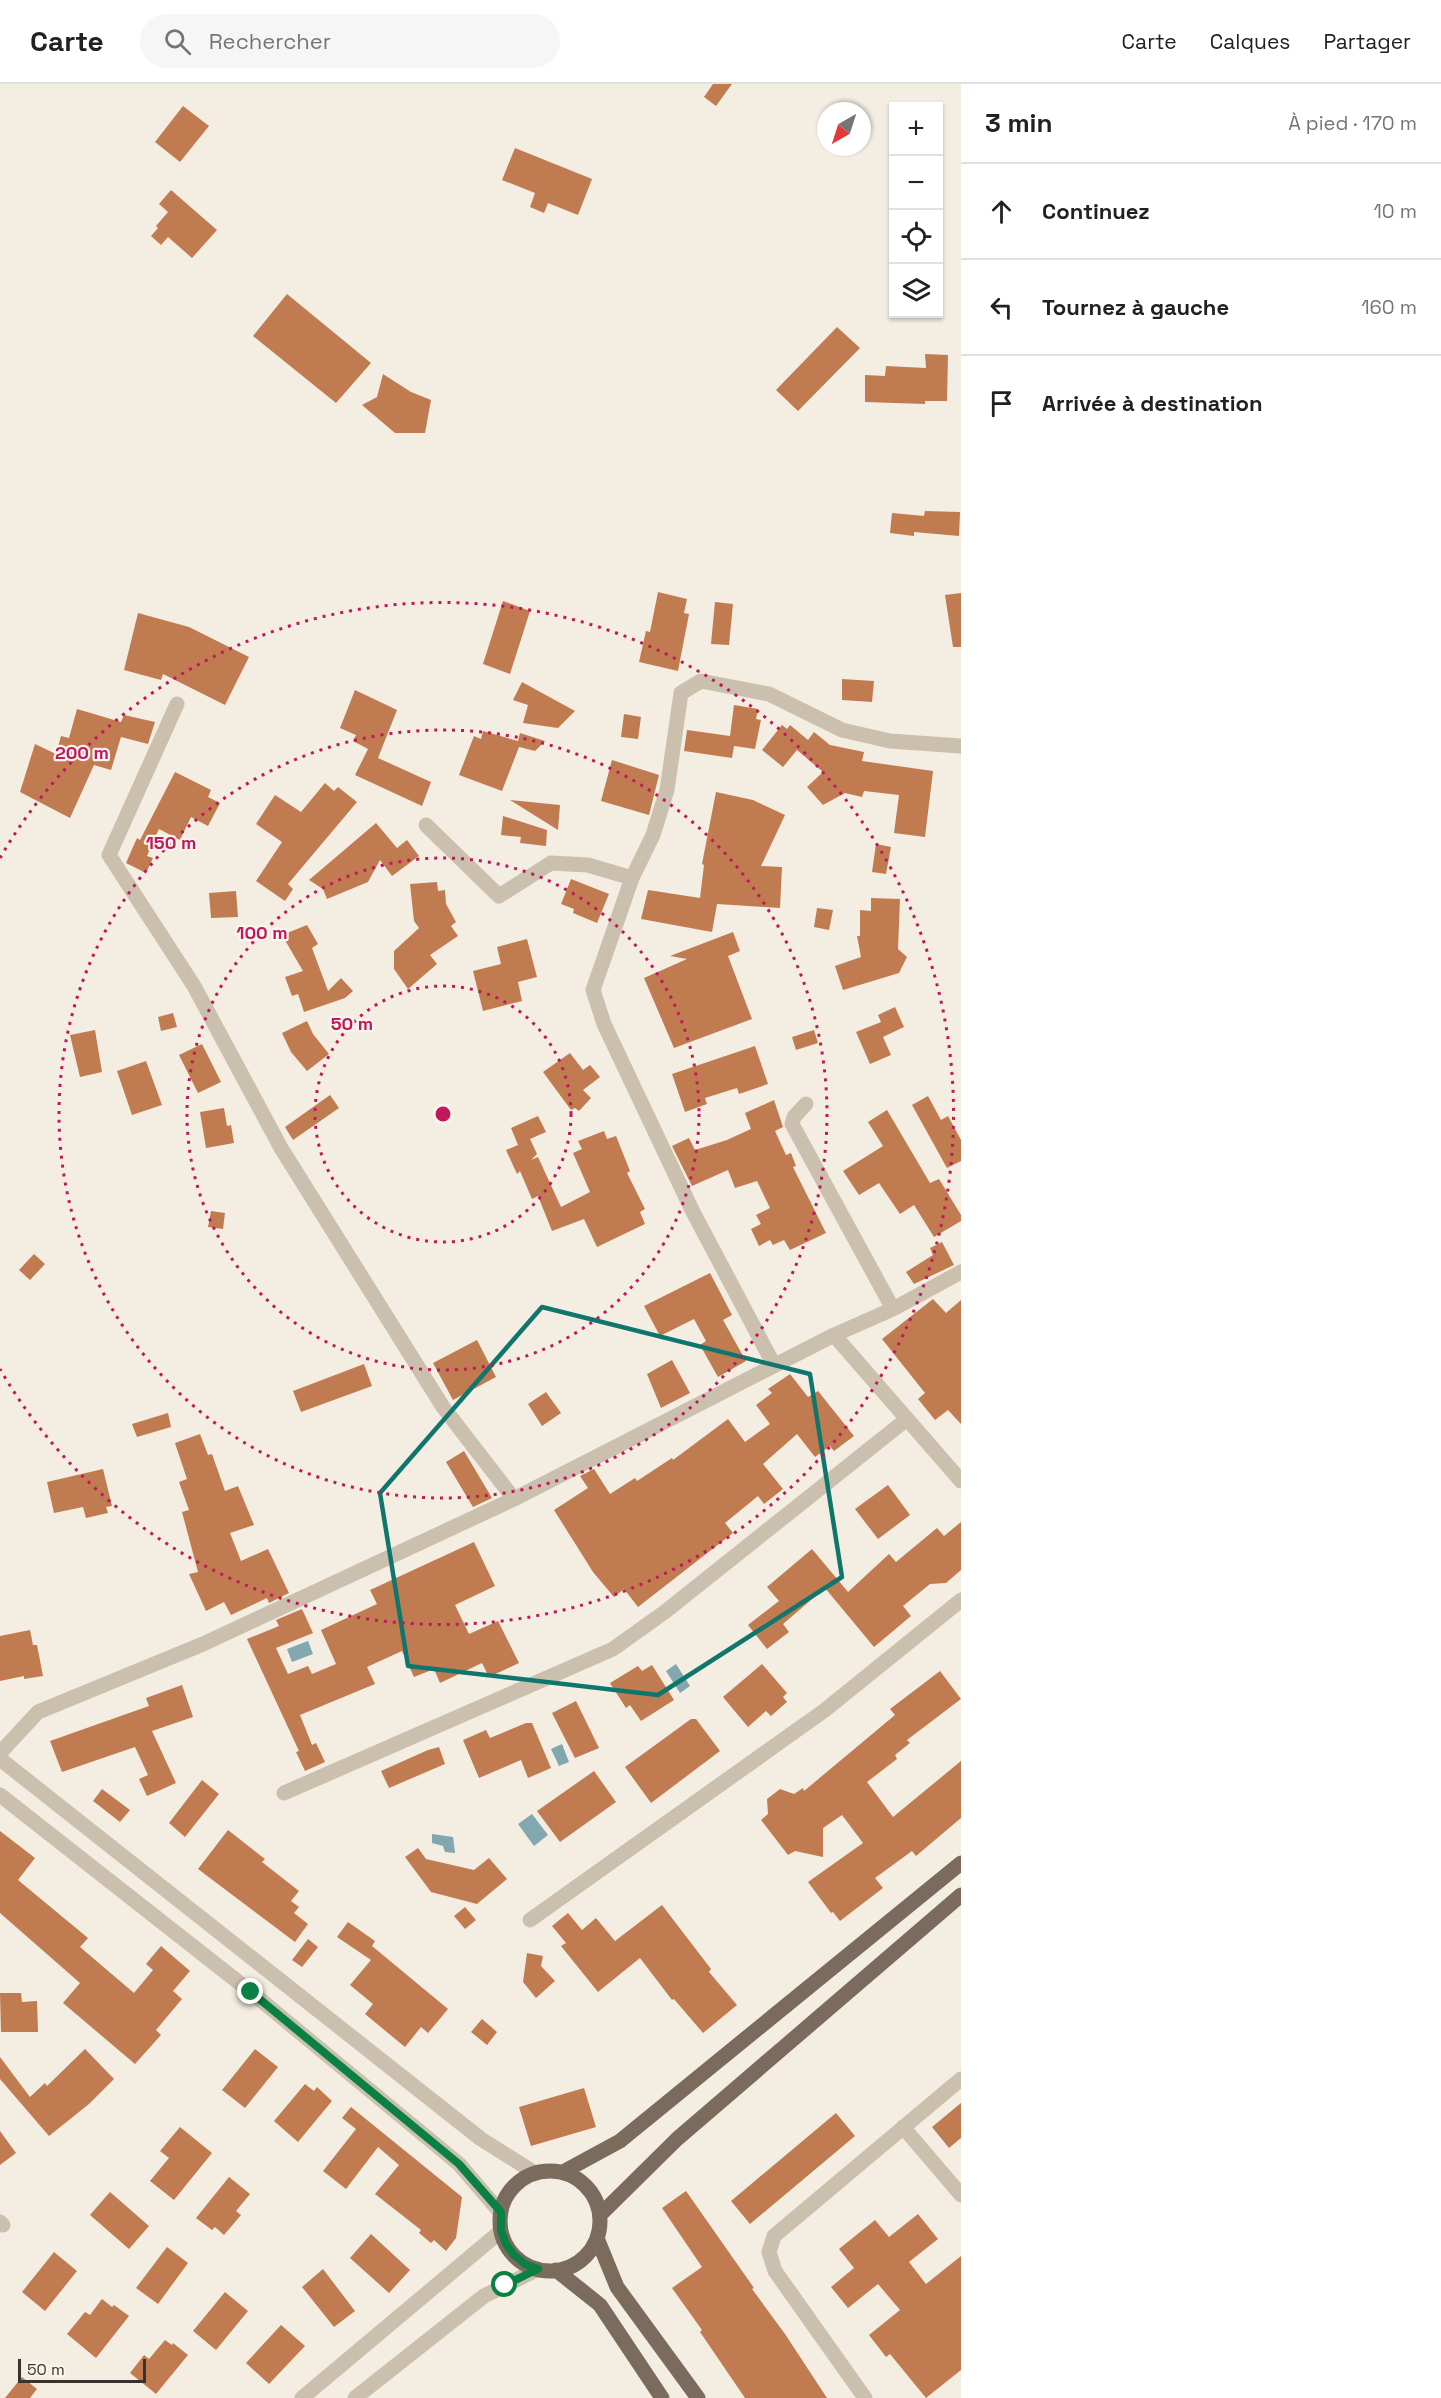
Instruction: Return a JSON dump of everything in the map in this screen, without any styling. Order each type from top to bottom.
[{"type":"main road","points":[[562,2172],[621,2141],[771,2016],[961,1863]]},
{"type":"main road","points":[[600,2215],[677,2139],[961,1895]]},
{"type":"main road","points":[[548,2170],[562,2172],[576,2178],[588,2188],[596,2200],[600,2215],[597,2238],[591,2250],[569,2267],[556,2270],[538,2269],[525,2264],[506,2244],[501,2231],[501,2212],[512,2188],[522,2179],[548,2170]]},
{"type":"main road","points":[[597,2238],[618,2286],[698,2398]]},
{"type":"main road","points":[[556,2270],[600,2305],[662,2398]]},
{"type":"street","points":[[774,1365],[692,1210],[604,1024],[594,990],[632,878],[653,834],[667,790],[681,693],[700,681],[769,694],[842,730],[890,741],[961,746]]},
{"type":"street","points":[[177,704],[109,855],[194,986],[281,1148],[443,1407],[514,1499]]},
{"type":"street","points":[[426,825],[499,896],[551,863],[588,865],[632,878]]},
{"type":"street","points":[[806,1104],[794,1117],[792,1124],[892,1309]]},
{"type":"street","points":[[0,1753],[38,1712],[203,1644],[514,1499],[961,1272]]},
{"type":"street","points":[[834,1335],[961,1481]]},
{"type":"street","points":[[284,1794],[613,1649],[666,1611],[907,1419]]},
{"type":"street","points":[[530,1920],[825,1710],[961,1600]]},
{"type":"street","points":[[0,1759],[481,2139],[535,2173]]},
{"type":"street","points":[[0,1795],[251,1992],[459,2164],[501,2212]]},
{"type":"street","points":[[865,2398],[775,2271],[769,2252],[774,2236],[961,2079]]},
{"type":"street","points":[[903,2127],[961,2195]]},
{"type":"street","points":[[302,2398],[501,2231]]},
{"type":"street","points":[[355,2398],[484,2296],[538,2269]]},
{"type":"highlighted area","points":[[542,1307],[810,1374],[842,1577],[658,1695],[408,1666],[380,1493]]},
{"type":"water","points":[[308,1641],[313,1654],[292,1662],[287,1649]]},
{"type":"water","points":[[676,1664],[690,1686],[680,1693],[666,1671]]},
{"type":"water","points":[[562,1744],[569,1762],[559,1766],[551,1749]]},
{"type":"water","points":[[532,1814],[548,1835],[534,1846],[518,1824]]},
{"type":"water","points":[[432,1834],[453,1837],[455,1853],[445,1852],[443,1846],[432,1843]]},
{"type":"building","points":[[713,84],[732,84],[716,106],[704,97]]},
{"type":"building","points":[[183,106],[209,126],[180,162],[155,142]]},
{"type":"building","points":[[515,148],[592,179],[578,215],[548,203],[544,213],[530,207],[535,193],[502,180]]},
{"type":"building","points":[[171,190],[217,230],[192,258],[168,237],[161,245],[151,236],[168,212],[159,204]]},
{"type":"building","points":[[287,294],[371,363],[336,403],[253,336]]},
{"type":"building","points":[[837,327],[860,348],[798,411],[776,390]]},
{"type":"building","points":[[925,354],[948,355],[947,401],[925,401],[925,404],[865,402],[865,375],[885,376],[886,366],[926,368]]},
{"type":"building","points":[[383,374],[411,392],[431,400],[425,433],[395,433],[362,405],[377,397]]},
{"type":"building","points":[[925,511],[960,512],[959,536],[914,532],[914,536],[890,533],[892,513],[924,516]]},
{"type":"building","points":[[658,592],[687,599],[684,613],[689,614],[678,671],[639,662],[646,631],[650,632]]},
{"type":"building","points":[[961,593],[961,647],[953,647],[945,595]]},
{"type":"building","points":[[503,601],[530,611],[510,674],[483,664]]},
{"type":"building","points":[[715,602],[733,604],[729,645],[711,644]]},
{"type":"building","points":[[138,613],[189,627],[249,657],[225,705],[163,674],[161,680],[124,670]]},
{"type":"building","points":[[842,679],[874,681],[872,702],[842,700]]},
{"type":"building","points":[[522,682],[575,711],[558,728],[523,723],[528,705],[513,700]]},
{"type":"building","points":[[355,690],[397,710],[378,758],[431,782],[422,806],[355,775],[368,749],[353,741],[356,735],[340,728]]},
{"type":"building","points":[[734,705],[758,709],[756,719],[761,720],[755,749],[734,746],[732,758],[684,751],[687,730],[730,736]]},
{"type":"building","points":[[77,709],[121,722],[124,715],[155,722],[148,744],[121,737],[111,770],[94,765],[70,818],[20,792],[35,744],[56,754],[61,736],[69,738]]},
{"type":"building","points":[[624,714],[641,717],[638,739],[621,737]]},
{"type":"building","points":[[782,725],[787,729],[790,725],[808,740],[814,732],[830,745],[864,752],[862,761],[933,771],[925,837],[894,833],[899,795],[864,791],[862,797],[845,793],[823,805],[807,787],[823,772],[797,750],[783,767],[762,750]]},
{"type":"building","points":[[483,731],[518,741],[520,733],[545,741],[535,751],[519,747],[502,791],[459,775],[474,736],[481,739]]},
{"type":"building","points":[[612,760],[659,775],[649,815],[601,801]]},
{"type":"building","points":[[175,772],[211,790],[208,797],[220,803],[208,826],[191,817],[180,840],[159,829],[147,856],[153,858],[146,873],[126,863],[137,838],[140,840]]},
{"type":"building","points":[[325,783],[334,791],[338,787],[357,802],[288,884],[293,889],[285,901],[256,881],[282,842],[256,824],[275,795],[301,812]]},
{"type":"building","points":[[716,792],[753,800],[785,815],[761,866],[782,867],[780,908],[717,904],[712,932],[641,919],[648,890],[700,898],[704,865],[702,864]]},
{"type":"building","points":[[510,800],[560,805],[558,830]]},
{"type":"building","points":[[503,816],[547,830],[546,846],[520,843],[521,837],[501,835]]},
{"type":"building","points":[[376,823],[397,848],[407,840],[419,856],[392,876],[380,860],[368,882],[327,899],[323,889],[309,880]]},
{"type":"building","points":[[876,844],[891,847],[886,874],[872,872]]},
{"type":"building","points":[[571,879],[609,894],[597,923],[573,913],[574,909],[561,904]]},
{"type":"building","points":[[437,882],[438,891],[445,890],[446,904],[456,922],[451,926],[458,936],[430,955],[437,964],[408,989],[394,969],[394,951],[419,928],[414,921],[410,884]]},
{"type":"building","points":[[236,891],[238,917],[211,918],[209,893]]},
{"type":"building","points":[[871,898],[900,899],[898,949],[907,957],[899,973],[843,990],[835,966],[861,957],[857,936],[860,936],[860,910],[871,911]]},
{"type":"building","points":[[817,908],[833,910],[829,930],[814,927]]},
{"type":"building","points":[[307,925],[318,944],[312,948],[328,991],[341,978],[353,991],[345,998],[304,1012],[298,994],[292,996],[285,977],[303,971],[282,935]]},
{"type":"building","points":[[733,932],[740,951],[728,956],[752,1019],[674,1048],[644,978],[687,959],[670,956]]},
{"type":"building","points":[[527,939],[537,977],[518,982],[522,1001],[483,1011],[473,971],[501,964],[497,947]]},
{"type":"building","points":[[895,1007],[904,1027],[883,1037],[891,1055],[870,1064],[856,1032],[881,1022],[878,1015]]},
{"type":"building","points":[[173,1013],[177,1027],[161,1031],[158,1017]]},
{"type":"building","points":[[307,1021],[313,1034],[329,1054],[307,1071],[291,1052],[282,1033]]},
{"type":"building","points":[[95,1030],[102,1072],[80,1077],[70,1035]]},
{"type":"building","points":[[814,1030],[818,1043],[796,1050],[792,1037]]},
{"type":"building","points":[[202,1044],[221,1082],[198,1093],[179,1055]]},
{"type":"building","points":[[755,1046],[768,1084],[739,1094],[737,1088],[705,1098],[707,1104],[685,1112],[672,1074]]},
{"type":"building","points":[[570,1053],[583,1070],[590,1065],[600,1077],[583,1090],[591,1098],[579,1111],[575,1108],[571,1110],[543,1072]]},
{"type":"building","points":[[146,1061],[162,1105],[132,1115],[117,1071]]},
{"type":"building","points":[[330,1095],[339,1108],[293,1140],[285,1127]]},
{"type":"building","points":[[928,1096],[941,1120],[948,1116],[961,1140],[961,1161],[947,1168],[912,1105]]},
{"type":"building","points":[[774,1100],[783,1127],[775,1131],[786,1155],[791,1153],[796,1166],[793,1167],[826,1233],[790,1250],[784,1240],[773,1245],[770,1240],[759,1246],[751,1229],[761,1224],[756,1215],[770,1208],[757,1181],[735,1188],[728,1170],[692,1186],[672,1146],[689,1138],[695,1150],[727,1140],[751,1129],[745,1113]]},
{"type":"building","points":[[224,1108],[227,1126],[231,1125],[234,1143],[206,1148],[200,1112]]},
{"type":"building","points":[[887,1110],[930,1183],[939,1179],[961,1215],[961,1221],[934,1237],[914,1205],[900,1214],[879,1183],[859,1195],[843,1171],[883,1146],[868,1122]]},
{"type":"building","points":[[538,1116],[546,1132],[530,1139],[537,1154],[531,1160],[538,1157],[561,1207],[590,1192],[573,1153],[582,1149],[578,1141],[604,1131],[607,1139],[616,1136],[630,1171],[627,1173],[645,1209],[640,1212],[645,1224],[597,1247],[584,1219],[552,1231],[538,1196],[532,1199],[520,1171],[517,1174],[506,1150],[518,1145],[511,1128]]},
{"type":"building","points":[[211,1211],[225,1213],[223,1229],[208,1227]]},
{"type":"building","points":[[942,1242],[954,1265],[914,1284],[906,1272],[933,1255],[930,1248]]},
{"type":"building","points":[[34,1254],[45,1264],[30,1280],[19,1270]]},
{"type":"building","points":[[710,1273],[732,1315],[723,1320],[746,1361],[718,1377],[700,1345],[706,1341],[694,1319],[660,1336],[644,1306]]},
{"type":"building","points":[[933,1299],[946,1313],[961,1300],[961,1424],[948,1410],[935,1420],[918,1399],[925,1393],[882,1339]]},
{"type":"building","points":[[477,1340],[496,1377],[453,1400],[433,1363]]},
{"type":"building","points":[[672,1360],[690,1393],[661,1408],[647,1374]]},
{"type":"building","points":[[364,1364],[372,1386],[301,1412],[293,1391]]},
{"type":"building","points":[[790,1374],[808,1397],[818,1391],[854,1436],[834,1451],[830,1446],[815,1457],[797,1434],[763,1464],[783,1489],[764,1504],[758,1496],[725,1523],[733,1533],[638,1607],[624,1589],[614,1597],[593,1572],[554,1510],[588,1488],[580,1476],[594,1469],[610,1494],[635,1478],[637,1481],[672,1458],[673,1460],[728,1419],[745,1442],[770,1424],[756,1405],[772,1393],[768,1389]]},
{"type":"building","points":[[546,1392],[561,1413],[542,1426],[528,1404]]},
{"type":"building","points":[[168,1413],[171,1427],[137,1437],[132,1424]]},
{"type":"building","points":[[200,1434],[208,1455],[212,1454],[225,1491],[238,1486],[254,1525],[230,1533],[241,1561],[268,1549],[289,1593],[269,1603],[267,1598],[231,1615],[224,1602],[206,1611],[189,1574],[198,1572],[182,1512],[189,1510],[179,1482],[187,1479],[175,1443]]},
{"type":"building","points":[[464,1451],[492,1498],[473,1507],[446,1462]]},
{"type":"building","points":[[103,1469],[112,1506],[106,1507],[108,1513],[86,1518],[83,1507],[54,1513],[47,1482]]},
{"type":"building","points":[[888,1485],[910,1515],[878,1539],[855,1509]]},
{"type":"building","points":[[961,1522],[961,1570],[946,1583],[930,1584],[903,1606],[911,1616],[874,1647],[825,1588],[783,1624],[789,1632],[767,1649],[748,1625],[779,1601],[767,1587],[812,1549],[848,1592],[889,1554],[896,1562],[937,1528],[944,1536]]},
{"type":"building","points":[[474,1542],[495,1586],[455,1605],[469,1634],[498,1621],[519,1663],[489,1677],[482,1663],[440,1683],[434,1669],[414,1677],[402,1651],[367,1667],[375,1684],[300,1715],[312,1745],[316,1743],[325,1762],[305,1771],[296,1752],[299,1751],[247,1639],[279,1626],[276,1620],[302,1609],[313,1633],[276,1648],[288,1674],[308,1666],[312,1674],[336,1664],[321,1630],[377,1604],[370,1590]]},
{"type":"building","points":[[30,1630],[33,1645],[37,1645],[43,1676],[24,1679],[24,1676],[0,1681],[0,1636]]},
{"type":"building","points":[[762,1664],[787,1693],[783,1697],[787,1702],[771,1716],[766,1711],[748,1727],[723,1697]]},
{"type":"building","points":[[652,1665],[674,1700],[641,1721],[630,1705],[626,1708],[610,1683],[638,1666],[642,1671]]},
{"type":"building","points":[[940,1671],[961,1699],[907,1740],[910,1743],[895,1755],[897,1759],[867,1782],[893,1817],[961,1761],[961,1818],[916,1856],[912,1851],[875,1878],[883,1888],[840,1921],[833,1912],[831,1913],[808,1882],[863,1843],[842,1815],[823,1828],[823,1857],[795,1851],[788,1855],[761,1820],[768,1814],[767,1799],[780,1789],[794,1794],[803,1788],[804,1791],[895,1715],[890,1709]]},
{"type":"building","points":[[182,1685],[193,1717],[152,1731],[176,1783],[147,1796],[139,1779],[148,1775],[135,1747],[62,1772],[50,1741],[149,1706],[146,1698]]},
{"type":"building","points":[[576,1701],[599,1748],[575,1758],[552,1713]]},
{"type":"building","points":[[691,1719],[696,1719],[720,1751],[651,1803],[625,1767]]},
{"type":"building","points":[[526,1723],[532,1723],[551,1768],[528,1778],[521,1760],[479,1778],[463,1740],[486,1730],[490,1738]]},
{"type":"building","points":[[439,1747],[445,1764],[389,1788],[381,1771]]},
{"type":"building","points":[[594,1771],[616,1802],[560,1842],[537,1811]]},
{"type":"building","points":[[202,1780],[219,1794],[185,1837],[169,1823]]},
{"type":"building","points":[[102,1789],[130,1810],[120,1822],[93,1801]]},
{"type":"building","points":[[228,1830],[265,1859],[262,1862],[299,1891],[291,1901],[299,1907],[294,1913],[308,1924],[295,1942],[198,1869]]},
{"type":"building","points":[[0,1831],[35,1858],[18,1880],[88,1938],[80,1947],[134,1993],[153,1970],[146,1964],[161,1946],[190,1971],[173,1991],[182,1999],[156,2030],[161,2035],[135,2064],[63,2003],[80,1983],[0,1913]]},
{"type":"building","points":[[418,1848],[426,1859],[474,1870],[489,1858],[507,1879],[477,1904],[431,1892],[405,1857]]},
{"type":"building","points":[[662,1905],[711,1969],[709,1972],[737,2005],[703,2033],[674,1999],[672,2000],[640,1958],[598,1992],[561,1946],[566,1943],[552,1926],[568,1913],[582,1930],[596,1918],[615,1941]]},
{"type":"building","points":[[465,1907],[476,1920],[465,1929],[454,1916]]},
{"type":"building","points":[[348,1922],[375,1941],[372,1946],[448,2009],[428,2033],[421,2027],[405,2047],[365,2014],[373,2004],[350,1985],[371,1960],[337,1937]]},
{"type":"building","points":[[308,1939],[318,1947],[302,1967],[292,1960]]},
{"type":"building","points":[[527,1953],[543,1956],[541,1966],[555,1981],[536,1998],[523,1982]]},
{"type":"building","points":[[0,1993],[21,1993],[22,2002],[37,2001],[38,2032],[1,2032]]},
{"type":"building","points":[[482,2019],[497,2032],[487,2045],[471,2032]]},
{"type":"building","points":[[85,2049],[114,2079],[89,2104],[49,2136],[0,2079],[0,2057],[30,2097],[45,2083],[47,2086]]},
{"type":"building","points":[[255,2049],[278,2067],[245,2108],[222,2090]]},
{"type":"building","points":[[305,2084],[314,2091],[317,2087],[332,2101],[298,2142],[274,2121]]},
{"type":"building","points":[[584,2088],[596,2127],[531,2146],[519,2107]]},
{"type":"building","points":[[961,2103],[961,2138],[949,2148],[932,2127]]},
{"type":"building","points":[[351,2107],[462,2197],[456,2238],[446,2251],[434,2240],[431,2243],[419,2233],[421,2230],[375,2194],[399,2165],[378,2147],[346,2189],[323,2171],[356,2129],[342,2118]]},
{"type":"building","points":[[836,2113],[855,2136],[750,2224],[731,2201]]},
{"type":"building","points":[[180,2127],[212,2153],[174,2200],[150,2181],[169,2158],[160,2151]]},
{"type":"building","points":[[0,2131],[16,2153],[0,2165]]},
{"type":"building","points":[[229,2177],[250,2194],[236,2211],[241,2215],[224,2235],[215,2227],[212,2230],[196,2218]]},
{"type":"building","points":[[686,2191],[827,2398],[745,2398],[700,2332],[702,2330],[672,2288],[702,2267],[662,2208]]},
{"type":"building","points":[[110,2192],[149,2226],[129,2249],[90,2215]]},
{"type":"building","points":[[918,2214],[938,2239],[909,2262],[926,2284],[961,2256],[961,2370],[926,2398],[890,2354],[886,2357],[869,2335],[900,2310],[878,2284],[848,2308],[831,2287],[854,2268],[839,2249],[875,2220],[889,2237]]},
{"type":"building","points":[[371,2234],[410,2270],[389,2293],[350,2258]]},
{"type":"building","points":[[167,2247],[188,2263],[158,2304],[136,2288]]},
{"type":"building","points":[[54,2252],[77,2271],[45,2311],[22,2292]]},
{"type":"building","points":[[323,2269],[355,2311],[334,2327],[302,2287]]},
{"type":"building","points":[[225,2292],[248,2311],[216,2350],[193,2331]]},
{"type":"building","points":[[102,2299],[129,2316],[96,2358],[67,2334],[85,2312],[90,2315]]},
{"type":"building","points":[[281,2325],[305,2346],[269,2384],[246,2363]]},
{"type":"building","points":[[165,2340],[172,2345],[173,2343],[188,2355],[156,2394],[130,2373],[144,2355],[149,2359]]},
{"type":"building","points":[[22,2377],[37,2389],[30,2398],[5,2398]]},
{"type":"route","points":[[251,1992],[459,2164],[501,2212],[501,2231],[506,2244],[525,2264],[538,2269],[505,2285]]}]
